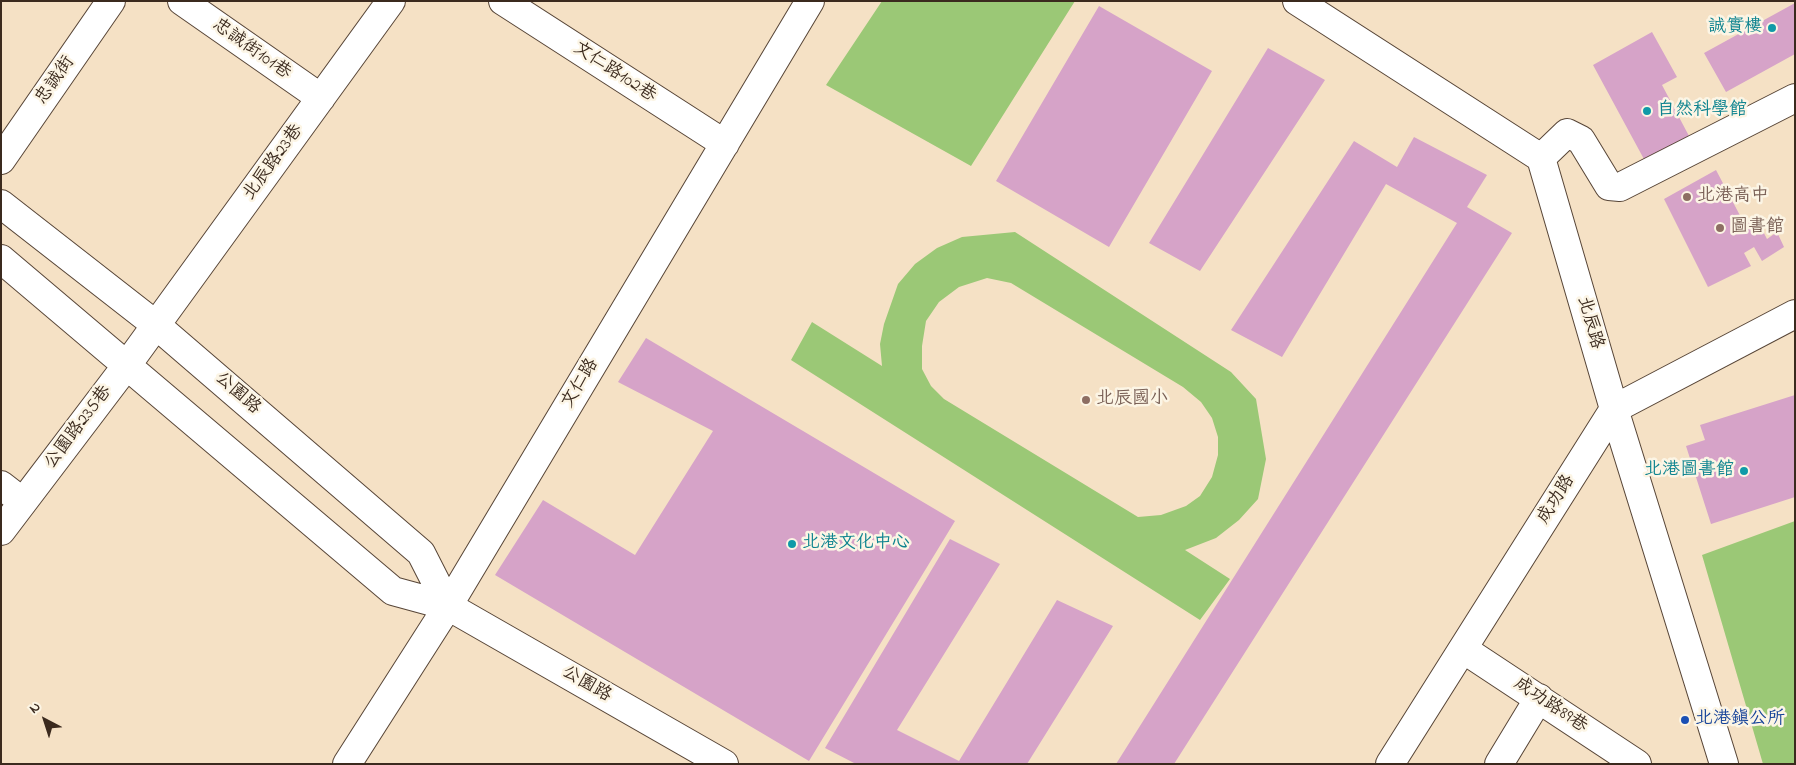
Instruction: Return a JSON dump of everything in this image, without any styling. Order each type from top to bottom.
[{"type":"street","name":"忠誠街","points":[[1,160],[111,1]]},
{"type":"street","name":"忠誠街101巷","points":[[182,1],[321,98]]},
{"type":"street","name":"北辰路23巷","points":[[156,325],[391,1]]},
{"type":"street","name":"文仁路102巷","points":[[503,1],[725,144]]},
{"type":"street","points":[[1297,1],[1541,158],[1567,133],[1581,140],[1609,186],[1620,187],[1795,98]]},
{"type":"street","name":"文仁路","points":[[347,764],[448,606],[725,144],[804,4]]},
{"type":"street","name":"北辰路","points":[[1541,158],[1614,409],[1724,764]]},
{"type":"street","name":"公園路","points":[[1,204],[156,325],[421,553],[448,606]]},
{"type":"street","name":"公園路","points":[[1,259],[392,591],[448,606],[724,764]]},
{"type":"street","points":[[1614,409],[1795,314]]},
{"type":"street","name":"公園路235巷","points":[[1,531],[156,325]]},
{"type":"street","name":"成功路","points":[[1390,764],[1614,409]]},
{"type":"street","points":[[1,485],[23,502]]},
{"type":"street","name":"成功路89巷","points":[[1463,649],[1636,764]]},
{"type":"street","points":[[1499,764],[1539,698]]},
{"type":"green space","points":[[882,1],[1075,1],[971,166],[826,85]]},
{"type":"green space","points":[[1015,232],[1231,372],[1256,399],[1266,459],[1258,499],[1239,520],[1216,538],[1185,550],[1230,579],[1200,620],[791,360],[812,322],[882,366],[880,344],[884,324],[898,284],[915,264],[937,248],[962,237]],"holes":[[[987,278],[1011,283],[1183,387],[1201,402],[1212,418],[1218,437],[1218,455],[1212,477],[1200,496],[1186,506],[1161,515],[1138,517],[944,399],[931,386],[922,369],[922,346],[926,321],[939,302],[959,287]]]},
{"type":"green space","points":[[1795,521],[1795,764],[1763,764],[1702,555]]},
{"type":"building","name":"誠實樓","points":[[1795,3],[1795,54],[1726,92],[1704,53]]},
{"type":"building","points":[[1099,6],[1212,71],[1109,247],[996,181]]},
{"type":"building","name":"自然科學館","points":[[1652,32],[1677,77],[1662,85],[1689,136],[1645,161],[1593,65]]},
{"type":"building","points":[[1268,48],[1325,80],[1200,271],[1149,243]]},
{"type":"building","points":[[1414,137],[1487,175],[1467,207],[1512,233],[1174,764],[1116,764],[1457,223],[1386,184],[1282,357],[1231,330],[1354,141],[1397,167]]},
{"type":"building","name":"圖書館","points":[[1716,170],[1745,225],[1756,218],[1767,239],[1777,232],[1784,247],[1762,261],[1754,247],[1744,253],[1751,266],[1708,287],[1664,199]]},
{"type":"building","name":"北港文化中心","points":[[646,338],[955,521],[809,761],[495,575],[543,500],[635,555],[713,431],[618,382]]},
{"type":"building","name":"北港圖書館","points":[[1795,395],[1795,497],[1711,524],[1686,446],[1705,440],[1700,425]]},
{"type":"building","points":[[950,539],[1000,564],[897,730],[959,761],[1057,600],[1113,626],[1027,764],[856,764],[825,748]]},
{"type":"place","name":"誠實樓","points":[[1772,28]]},
{"type":"place","name":"自然科學館","points":[[1647,111]]},
{"type":"place","name":"北港高中","points":[[1687,197]]},
{"type":"place","name":"圖書館","points":[[1720,228]]},
{"type":"place","name":"北辰國小","points":[[1086,400]]},
{"type":"place","name":"北港圖書館","points":[[1744,471]]},
{"type":"place","name":"北港文化中心","points":[[792,544]]},
{"type":"place","name":"北港鎮公所","points":[[1685,720]]}]
